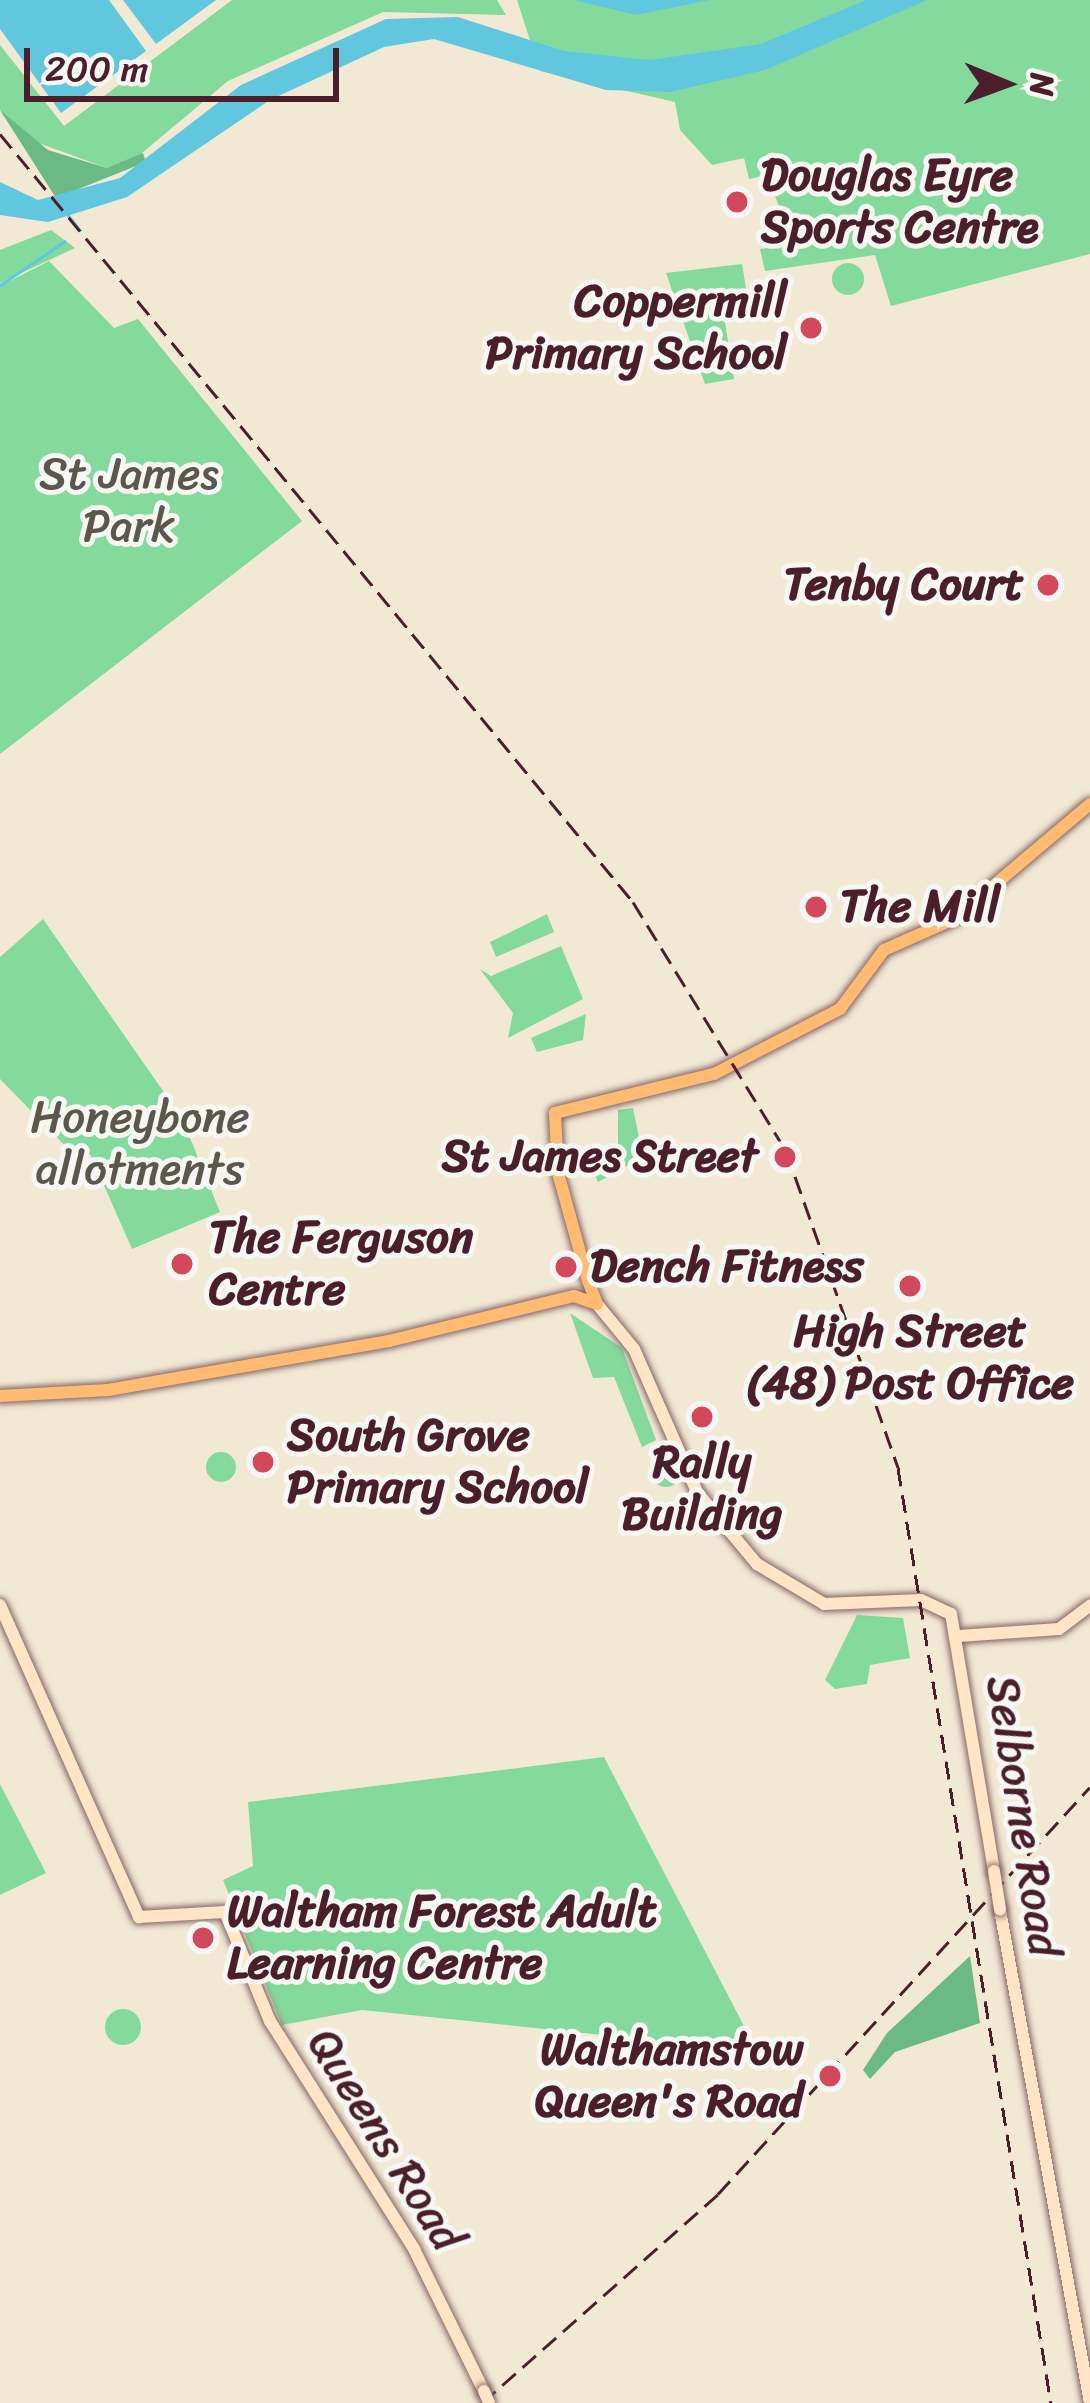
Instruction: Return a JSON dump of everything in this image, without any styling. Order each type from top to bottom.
[{"type":"main road","points":[[598,1304],[558,1173],[555,1113],[721,1071],[861,987],[884,950],[954,919],[1090,804]]},
{"type":"main road","points":[[0,1396],[108,1390],[389,1342],[574,1296],[589,1281]]},
{"type":"main road","points":[[574,1296],[598,1304]]},
{"type":"street","name":"Selborne Road","points":[[598,1304],[634,1348],[697,1492],[757,1564],[830,1605],[937,1601],[958,1636],[1000,1910],[1090,2403]]},
{"type":"street","name":"Queens Road","points":[[0,1605],[139,1917],[217,1909],[231,1919],[275,2032],[414,2249],[486,2397]]},
{"type":"street","points":[[958,1636],[1076,1618],[1090,1606]]},
{"type":"green space","points":[[232,0],[497,0],[506,15],[383,12],[228,81],[136,158],[107,168],[22,137],[0,110],[0,45],[64,126]]},
{"type":"green space","points":[[517,0],[1090,0],[1090,254],[891,306],[875,255],[765,271],[760,249],[793,243],[767,175],[749,179],[744,158],[712,165],[680,130],[675,102],[540,71]]},
{"type":"green space","points":[[0,110],[48,150],[107,168],[143,153],[146,162],[56,198]]},
{"type":"green space","points":[[51,230],[75,248],[0,283],[0,250]]},
{"type":"green space","name":"St James Park","points":[[49,261],[114,328],[138,319],[302,521],[0,754],[0,286]]},
{"type":"green space","points":[[848,263],[860,267],[864,279],[860,291],[848,295],[836,291],[832,279],[836,267]]},
{"type":"green space","points":[[742,264],[750,312],[724,316],[734,379],[705,384],[666,273]]},
{"type":"green space","points":[[547,914],[554,932],[496,957],[490,942]]},
{"type":"green space","name":"Honeybone allotments","points":[[43,919],[182,1118],[220,1212],[132,1249],[90,1154],[80,1161],[0,1079],[0,957]]},
{"type":"green space","points":[[561,946],[583,999],[508,1038],[513,1013],[480,969],[491,976]]},
{"type":"green space","points":[[586,1014],[583,1040],[537,1052],[531,1038]]},
{"type":"green space","points":[[633,1108],[643,1157],[598,1182],[594,1173],[618,1164],[618,1110]]},
{"type":"green space","points":[[570,1313],[622,1348],[656,1440],[642,1447],[614,1377],[593,1378]]},
{"type":"green space","points":[[221,1452],[232,1456],[236,1467],[232,1478],[221,1482],[210,1478],[206,1467],[210,1456]]},
{"type":"green space","points":[[666,1459],[676,1463],[680,1473],[676,1483],[666,1487],[656,1483],[652,1473],[656,1463]]},
{"type":"green space","points":[[857,1615],[903,1618],[910,1658],[870,1665],[867,1684],[835,1689],[825,1680]]},
{"type":"green space","points":[[604,1757],[757,2051],[362,2010],[282,2025],[223,1880],[253,1866],[248,1802]]},
{"type":"green space","points":[[0,1784],[46,1873],[0,1895]]},
{"type":"green space","points":[[970,1956],[980,2023],[895,2052],[870,2079],[863,2070],[887,2033]]},
{"type":"green space","points":[[123,2009],[136,2014],[141,2027],[136,2040],[123,2045],[110,2040],[105,2027],[110,2014]]},
{"type":"water","points":[[0,0],[109,0],[146,51],[61,113],[0,29]]},
{"type":"water","points":[[123,0],[216,0],[156,44]]},
{"type":"water","points":[[573,0],[710,0],[636,15]]},
{"type":"water","points":[[866,0],[927,0],[765,70],[670,92],[606,90],[434,39],[384,47],[270,100],[127,197],[48,222],[0,215],[0,182],[38,200],[120,178],[241,85],[386,19],[458,17],[564,51],[650,60],[761,44]]},
{"type":"waterway","points":[[66,213],[80,230]]},
{"type":"waterway","points":[[0,285],[65,241]]},
{"type":"railway","points":[[0,134],[633,902],[786,1151],[898,1468],[1051,2403]]},
{"type":"railway","points":[[482,2403],[718,2194],[1090,1787]]},
{"type":"place","name":"Douglas Eyre Sports Centre","points":[[737,202]]},
{"type":"place","name":"Coppermill Primary School","points":[[811,328]]},
{"type":"place","name":"Tenby Court","points":[[1048,585]]},
{"type":"place","name":"The Mill","points":[[816,907]]},
{"type":"place","name":"St James Street","points":[[785,1157]]},
{"type":"place","name":"The Ferguson Centre","points":[[182,1264]]},
{"type":"place","name":"Dench Fitness","points":[[566,1267]]},
{"type":"place","name":"High Street (48) Post Office","points":[[910,1286]]},
{"type":"place","name":"Rally Building","points":[[702,1417]]},
{"type":"place","name":"South Grove Primary School","points":[[263,1462]]},
{"type":"place","name":"Waltham Forest Adult Learning Centre","points":[[203,1938]]},
{"type":"place","name":"Walthamstow Queen's Road","points":[[830,2076]]}]
